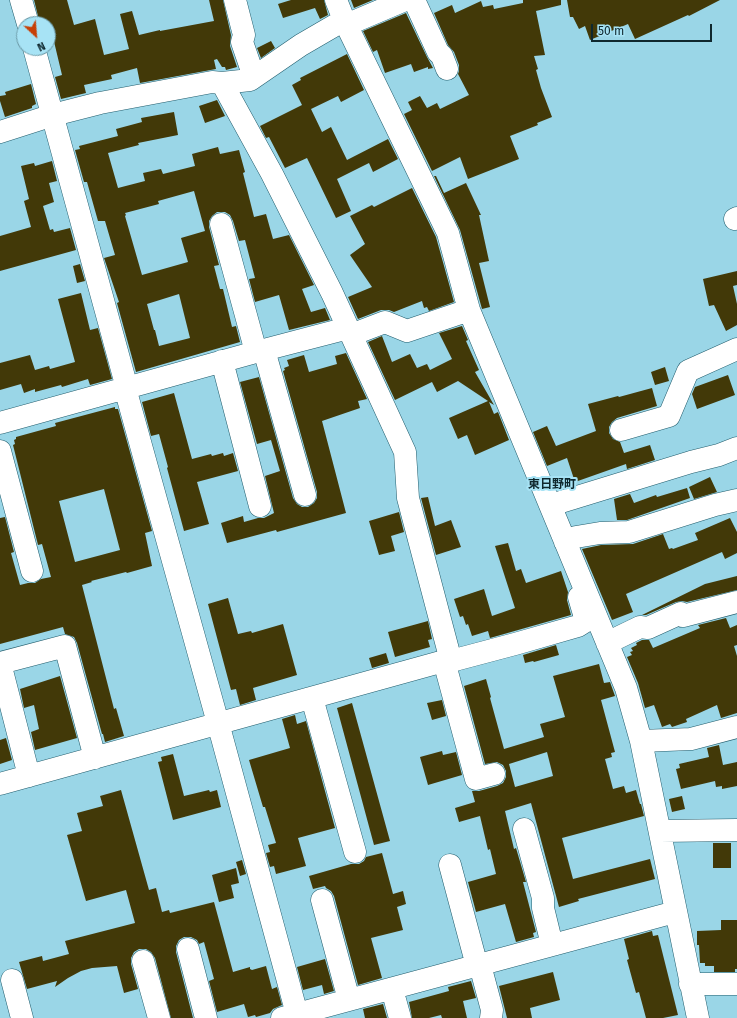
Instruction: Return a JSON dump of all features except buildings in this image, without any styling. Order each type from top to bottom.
[{"type":"street","points":[[21,0],[26,16]]},
{"type":"street","points":[[235,0],[244,35],[242,42],[254,77]]},
{"type":"street","points":[[336,0],[345,22],[448,233],[469,310],[626,688],[641,741],[698,1018]]},
{"type":"street","points":[[0,132],[53,115],[124,98],[212,82],[222,83],[250,80],[301,45],[345,22],[405,0]]},
{"type":"street","points":[[414,0],[438,52],[442,56],[448,69]]},
{"type":"street","points":[[36,56],[218,723],[292,1017],[392,988],[675,912]]},
{"type":"street","points":[[222,83],[275,180],[332,293],[405,452],[408,498],[476,779],[494,774]]},
{"type":"street","points":[[221,224],[305,495]]},
{"type":"street","points":[[0,423],[260,351],[349,332],[385,322],[407,331],[469,310]]},
{"type":"street","points":[[621,430],[669,416],[688,371],[737,350]]},
{"type":"street","points":[[222,361],[260,506]]},
{"type":"street","points":[[551,505],[691,462],[719,456],[737,448]]},
{"type":"street","points":[[0,452],[32,571]]},
{"type":"street","points":[[565,542],[576,537],[600,533],[629,532],[715,505],[737,500]]},
{"type":"street","points":[[0,784],[218,723],[578,626],[586,622],[576,586],[580,577]]},
{"type":"street","points":[[607,643],[640,627],[648,628],[681,613],[683,616],[737,602]]},
{"type":"street","points":[[29,776],[0,663],[14,659],[65,646],[95,758]]},
{"type":"street","points":[[312,698],[355,852]]},
{"type":"street","points":[[641,741],[691,739],[737,727]]},
{"type":"street","points":[[524,829],[543,898],[543,908],[552,945]]},
{"type":"street","points":[[660,831],[737,830]]},
{"type":"street","points":[[450,865],[492,1010],[491,1018]]},
{"type":"street","points":[[322,900],[349,1000]]},
{"type":"street","points":[[188,949],[206,1018]]},
{"type":"street","points":[[144,961],[159,1018]]},
{"type":"street","points":[[12,980],[22,1018]]},
{"type":"street","points":[[690,984],[737,984]]},
{"type":"street","points":[[392,988],[400,1018]]},
{"type":"district","name":"東日野町","points":[[552,485]]}]
